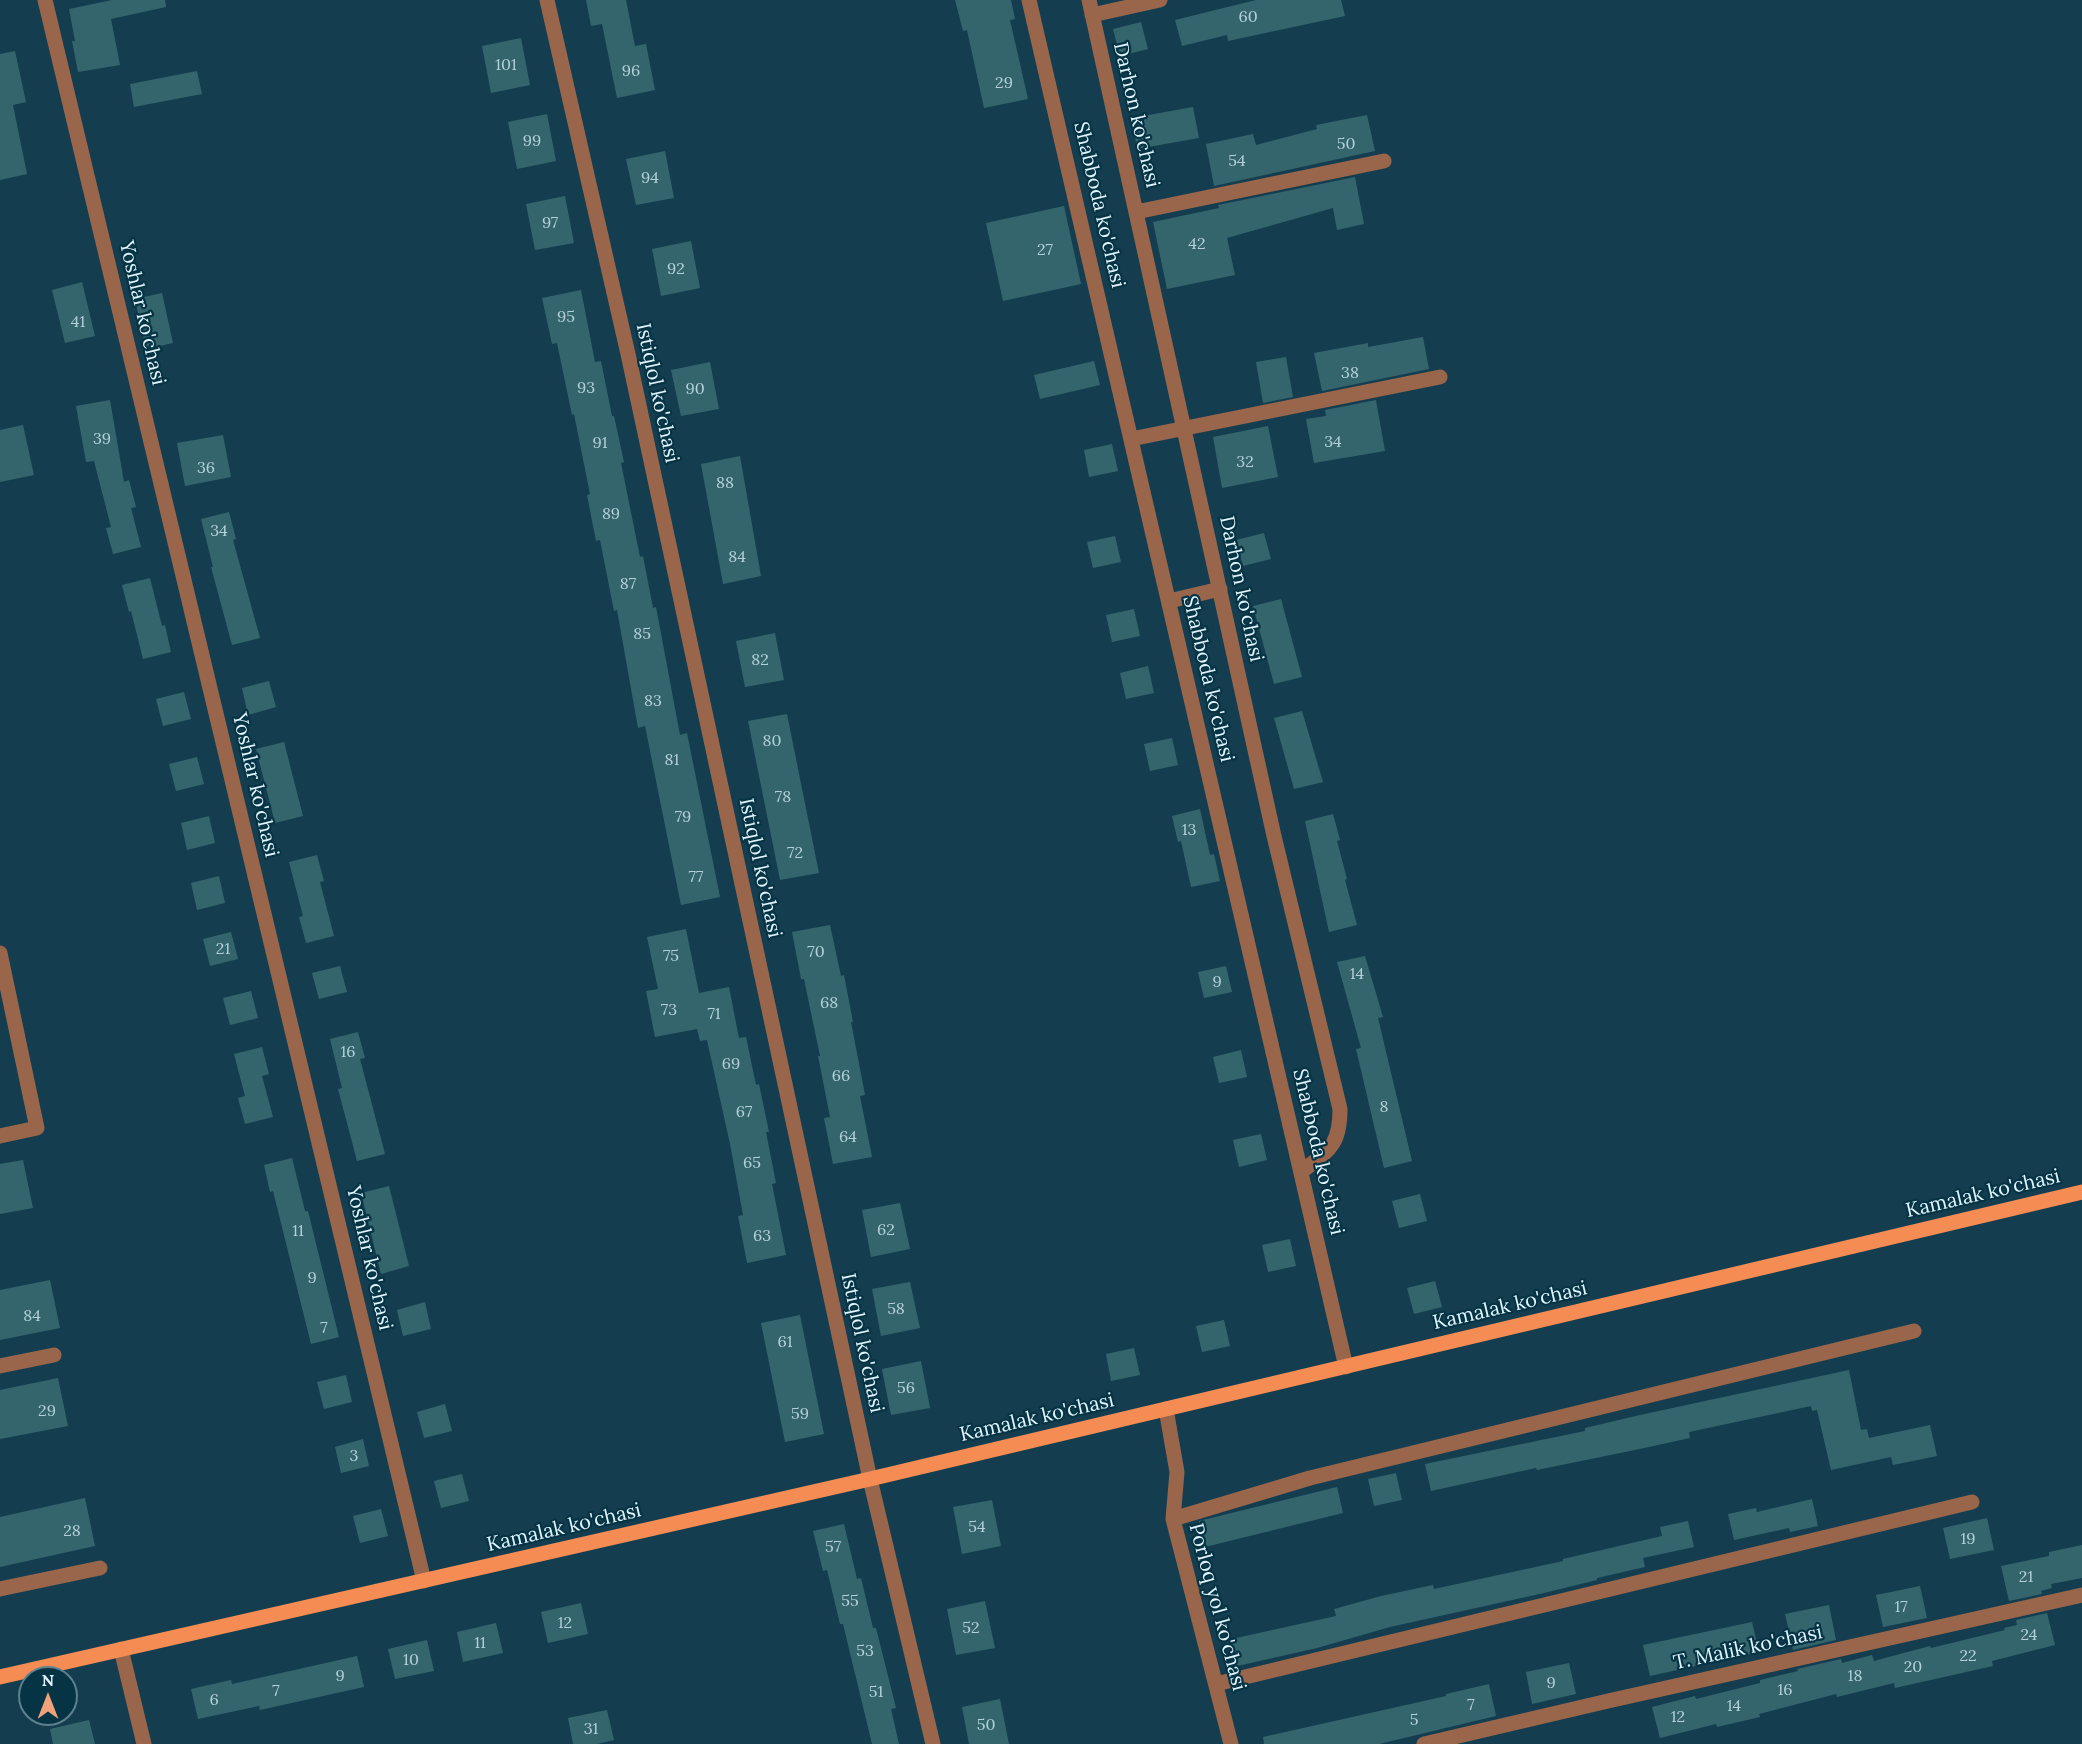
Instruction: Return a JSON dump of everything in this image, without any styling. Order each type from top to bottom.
[{"type":"main road","name":"Kamalak ko'chasi","points":[[0,1677],[870,1479],[2082,1192]]},
{"type":"street","name":"Yoshlar ko'chasi","points":[[45,0],[424,1581]]},
{"type":"street","name":"Istiqlol ko'chasi","points":[[547,0],[628,354],[870,1479],[933,1744]]},
{"type":"street","name":"Shabboda ko'chasi","points":[[1029,0],[1346,1367]]},
{"type":"street","points":[[1090,8],[1160,0]]},
{"type":"street","name":"Darhon ko'chasi","points":[[1090,8],[1274,836],[1340,1108],[1340,1131],[1329,1151],[1301,1173]]},
{"type":"street","points":[[1136,212],[1384,161]]},
{"type":"street","points":[[1131,440],[1440,377]]},
{"type":"street","points":[[1169,601],[1220,590]]},
{"type":"street","points":[[0,953],[37,1128],[0,1136]]},
{"type":"street","points":[[1173,1519],[1310,1478],[1914,1331]]},
{"type":"street","points":[[0,1366],[54,1355]]},
{"type":"street","name":"Porloq yol ko'chasi","points":[[1166,1409],[1177,1472],[1173,1519],[1231,1744]]},
{"type":"street","points":[[1216,1684],[1972,1502]]},
{"type":"street","points":[[0,1589],[100,1568]]},
{"type":"street","name":"T. Malik ko'chasi","points":[[1424,1744],[2082,1595]]},
{"type":"street","points":[[121,1649],[144,1744]]},
{"type":"building","points":[[112,0],[165,0],[166,7],[111,19],[120,65],[78,72],[69,9]]},
{"type":"building","points":[[586,0],[626,0],[635,46],[646,44],[655,90],[617,98],[602,24],[591,26]]},
{"type":"building","points":[[955,0],[1011,0],[1015,19],[1010,20],[1028,99],[984,108],[967,30],[963,31]]},
{"type":"building","points":[[1256,0],[1341,0],[1345,16],[1228,41],[1227,35],[1182,46],[1175,20]]},
{"type":"building","points":[[1141,22],[1148,49],[1120,56],[1113,29]]},
{"type":"building","points":[[521,38],[530,85],[491,93],[482,46]]},
{"type":"building","points":[[15,51],[26,102],[13,105],[27,174],[0,180],[0,54]]},
{"type":"building","points":[[197,71],[202,94],[134,107],[130,84]]},
{"type":"building","points":[[1193,107],[1199,138],[1137,149],[1132,118]]},
{"type":"building","points":[[547,114],[556,161],[517,169],[508,122]]},
{"type":"building","points":[[1367,115],[1375,151],[1214,186],[1206,144],[1253,134],[1256,145],[1317,129],[1316,125]]},
{"type":"building","points":[[665,151],[674,198],[636,205],[626,159]]},
{"type":"building","points":[[1355,177],[1364,224],[1337,230],[1333,208],[1227,238],[1235,275],[1167,289],[1153,222],[1219,208],[1218,205]]},
{"type":"building","points":[[565,196],[574,243],[535,250],[526,204]]},
{"type":"building","points":[[1064,206],[1081,284],[1003,301],[986,223]]},
{"type":"building","points":[[691,241],[700,288],[661,296],[652,249]]},
{"type":"building","points":[[82,282],[95,336],[65,343],[52,290]]},
{"type":"building","points":[[581,290],[595,362],[601,361],[612,416],[614,416],[640,557],[643,556],[653,608],[656,607],[680,735],[687,733],[720,897],[681,905],[645,726],[638,728],[617,610],[614,611],[600,540],[596,541],[587,495],[590,494],[574,414],[572,415],[557,343],[552,344],[542,298]]},
{"type":"building","points":[[162,293],[173,343],[146,349],[135,299]]},
{"type":"building","points":[[1423,337],[1429,369],[1322,391],[1314,353],[1368,343],[1368,347]]},
{"type":"building","points":[[1286,357],[1293,397],[1263,403],[1256,362]]},
{"type":"building","points":[[1094,361],[1100,385],[1040,399],[1034,375]]},
{"type":"building","points":[[710,362],[719,409],[681,416],[671,370]]},
{"type":"building","points":[[110,400],[124,482],[129,480],[136,507],[131,508],[141,547],[113,554],[106,528],[111,527],[94,461],[86,462],[76,406]]},
{"type":"building","points":[[1376,400],[1385,451],[1314,463],[1306,419],[1326,416],[1325,410]]},
{"type":"building","points":[[23,425],[34,475],[0,482],[0,430]]},
{"type":"building","points":[[1268,426],[1278,477],[1222,488],[1213,437]]},
{"type":"building","points":[[223,435],[231,477],[185,486],[177,443]]},
{"type":"building","points":[[1112,444],[1118,471],[1089,477],[1084,450]]},
{"type":"building","points":[[740,456],[761,576],[723,584],[701,464]]},
{"type":"building","points":[[229,512],[236,539],[233,540],[260,638],[232,645],[201,519]]},
{"type":"building","points":[[1264,533],[1271,559],[1243,566],[1236,540]]},
{"type":"building","points":[[1115,536],[1121,562],[1093,568],[1087,542]]},
{"type":"building","points":[[150,578],[171,652],[143,659],[122,585]]},
{"type":"building","points":[[1281,599],[1302,677],[1274,684],[1253,606]]},
{"type":"building","points":[[1134,609],[1140,636],[1112,642],[1106,615]]},
{"type":"building","points":[[775,633],[784,680],[745,687],[736,641]]},
{"type":"building","points":[[1148,666],[1154,693],[1126,699],[1120,673]]},
{"type":"building","points":[[269,681],[276,707],[248,715],[242,688]]},
{"type":"building","points":[[184,692],[191,719],[163,726],[156,699]]},
{"type":"building","points":[[1302,711],[1323,782],[1294,789],[1274,718]]},
{"type":"building","points":[[787,714],[819,873],[780,880],[748,721]]},
{"type":"building","points":[[1172,738],[1178,765],[1150,771],[1144,744]]},
{"type":"building","points":[[284,742],[303,816],[275,823],[256,749]]},
{"type":"building","points":[[197,757],[204,784],[176,791],[169,764]]},
{"type":"building","points":[[1200,809],[1210,855],[1214,854],[1220,881],[1191,887],[1181,841],[1178,842],[1172,816]]},
{"type":"building","points":[[1333,814],[1340,840],[1337,841],[1347,879],[1345,880],[1357,925],[1329,932],[1305,821]]},
{"type":"building","points":[[209,816],[215,843],[187,850],[181,823]]},
{"type":"building","points":[[317,855],[324,881],[320,882],[334,936],[306,943],[299,917],[303,916],[289,862]]},
{"type":"building","points":[[219,876],[225,903],[197,910],[191,883]]},
{"type":"building","points":[[830,925],[841,976],[844,975],[853,1022],[851,1022],[865,1095],[860,1096],[872,1157],[833,1164],[824,1118],[830,1117],[818,1056],[820,1056],[792,932]]},
{"type":"building","points":[[686,929],[699,993],[729,987],[739,1038],[746,1037],[769,1132],[766,1132],[776,1183],[772,1184],[786,1255],[747,1263],[738,1216],[743,1215],[707,1040],[700,1041],[697,1029],[655,1037],[646,991],[658,989],[647,937]]},
{"type":"building","points":[[231,932],[238,959],[210,966],[203,939]]},
{"type":"building","points":[[1365,956],[1383,1017],[1378,1018],[1412,1161],[1384,1168],[1356,1049],[1361,1048],[1337,962]]},
{"type":"building","points":[[340,966],[347,992],[319,999],[312,973]]},
{"type":"building","points":[[1226,966],[1232,992],[1204,998],[1198,972]]},
{"type":"building","points":[[251,991],[258,1018],[230,1025],[223,998]]},
{"type":"building","points":[[358,1032],[365,1058],[360,1059],[385,1154],[357,1161],[338,1089],[342,1088],[330,1039]]},
{"type":"building","points":[[262,1047],[269,1074],[262,1076],[273,1117],[245,1124],[238,1098],[245,1096],[234,1054]]},
{"type":"building","points":[[1241,1050],[1247,1077],[1219,1083],[1213,1057]]},
{"type":"building","points":[[1261,1134],[1267,1160],[1239,1167],[1233,1140]]},
{"type":"building","points":[[292,1158],[305,1211],[308,1211],[339,1337],[311,1344],[273,1191],[270,1192],[264,1165]]},
{"type":"building","points":[[23,1160],[33,1208],[0,1214],[0,1164]]},
{"type":"building","points":[[389,1186],[409,1266],[381,1274],[361,1193]]},
{"type":"building","points":[[1420,1194],[1427,1221],[1399,1228],[1392,1201]]},
{"type":"building","points":[[900,1203],[910,1249],[871,1257],[862,1210]]},
{"type":"building","points":[[1290,1239],[1296,1266],[1268,1272],[1262,1245]]},
{"type":"building","points":[[50,1280],[60,1328],[0,1340],[0,1290]]},
{"type":"building","points":[[1435,1281],[1442,1307],[1414,1314],[1407,1288]]},
{"type":"building","points":[[910,1282],[920,1328],[881,1336],[872,1289]]},
{"type":"building","points":[[425,1302],[431,1329],[403,1336],[397,1310]]},
{"type":"building","points":[[800,1315],[824,1434],[785,1442],[761,1323]]},
{"type":"building","points":[[1224,1320],[1230,1346],[1202,1352],[1196,1326]]},
{"type":"building","points":[[1134,1348],[1140,1375],[1111,1381],[1106,1354]]},
{"type":"building","points":[[921,1361],[930,1408],[891,1415],[882,1369]]},
{"type":"building","points":[[1849,1370],[1861,1430],[1867,1429],[1869,1438],[1930,1425],[1937,1456],[1893,1465],[1891,1457],[1831,1470],[1817,1410],[1812,1411],[1811,1406],[1689,1432],[1690,1438],[1431,1491],[1425,1464],[1585,1431],[1585,1428],[1640,1415]]},
{"type":"building","points":[[346,1375],[352,1402],[324,1409],[317,1382]]},
{"type":"building","points":[[58,1378],[68,1426],[0,1439],[0,1390]]},
{"type":"building","points":[[445,1404],[452,1431],[424,1438],[417,1412]]},
{"type":"building","points":[[363,1439],[369,1466],[341,1473],[335,1447]]},
{"type":"building","points":[[1396,1473],[1402,1500],[1374,1506],[1368,1479]]},
{"type":"building","points":[[462,1474],[469,1501],[441,1508],[434,1481]]},
{"type":"building","points":[[1337,1487],[1343,1513],[1205,1547],[1199,1521]]},
{"type":"building","points":[[85,1498],[95,1546],[0,1567],[0,1517]]},
{"type":"building","points":[[1812,1499],[1818,1526],[1790,1532],[1789,1528],[1734,1540],[1728,1514],[1756,1508],[1757,1512]]},
{"type":"building","points":[[992,1500],[1001,1546],[962,1554],[953,1507]]},
{"type":"building","points":[[381,1509],[388,1536],[360,1543],[353,1516]]},
{"type":"building","points":[[1987,1518],[1994,1550],[1950,1559],[1943,1528]]},
{"type":"building","points":[[1688,1521],[1694,1547],[1643,1558],[1645,1567],[1544,1593],[1390,1627],[1317,1648],[1233,1667],[1227,1640],[1336,1616],[1334,1609],[1381,1596],[1433,1585],[1434,1589],[1563,1561],[1563,1559],[1662,1536],[1660,1527]]},
{"type":"building","points":[[844,1524],[857,1579],[861,1578],[873,1628],[876,1628],[896,1708],[891,1709],[899,1744],[872,1744],[843,1624],[840,1624],[827,1570],[823,1571],[813,1531]]},
{"type":"building","points":[[2082,1545],[2082,1578],[2051,1584],[2052,1588],[2041,1591],[2042,1594],[2009,1601],[2001,1566],[2049,1556],[2049,1552]]},
{"type":"building","points":[[1920,1586],[1927,1618],[1883,1627],[1876,1595]]},
{"type":"building","points":[[985,1601],[995,1648],[956,1655],[947,1609]]},
{"type":"building","points":[[581,1603],[588,1634],[548,1643],[541,1612]]},
{"type":"building","points":[[1829,1605],[1836,1640],[1793,1650],[1785,1614]]},
{"type":"building","points":[[2047,1613],[2055,1645],[1992,1661],[1993,1666],[1895,1688],[1894,1683],[1837,1697],[1836,1694],[1759,1714],[1760,1717],[1717,1727],[1716,1724],[1660,1738],[1652,1707],[1760,1683],[1760,1680],[1798,1671],[1797,1669],[1841,1659],[1842,1663],[1872,1655],[1874,1661],[1930,1646],[1931,1648],[2005,1630],[2004,1628],[2017,1625],[2016,1620]]},
{"type":"building","points":[[1752,1622],[1759,1652],[1650,1676],[1643,1645]]},
{"type":"building","points":[[496,1623],[503,1653],[463,1662],[457,1632]]},
{"type":"building","points":[[427,1640],[434,1671],[395,1679],[388,1649]]},
{"type":"building","points":[[357,1656],[364,1687],[260,1710],[259,1706],[198,1719],[191,1689],[231,1680],[232,1684]]},
{"type":"building","points":[[1569,1663],[1576,1694],[1532,1704],[1526,1672]]},
{"type":"building","points":[[1489,1684],[1496,1716],[1379,1744],[1264,1744],[1263,1737],[1446,1696],[1446,1694]]},
{"type":"building","points":[[1000,1699],[1009,1744],[969,1744],[962,1707]]},
{"type":"building","points":[[607,1710],[614,1740],[597,1744],[573,1744],[568,1718]]},
{"type":"building","points":[[89,1720],[95,1744],[53,1744],[50,1729],[78,1726],[78,1723]]}]
